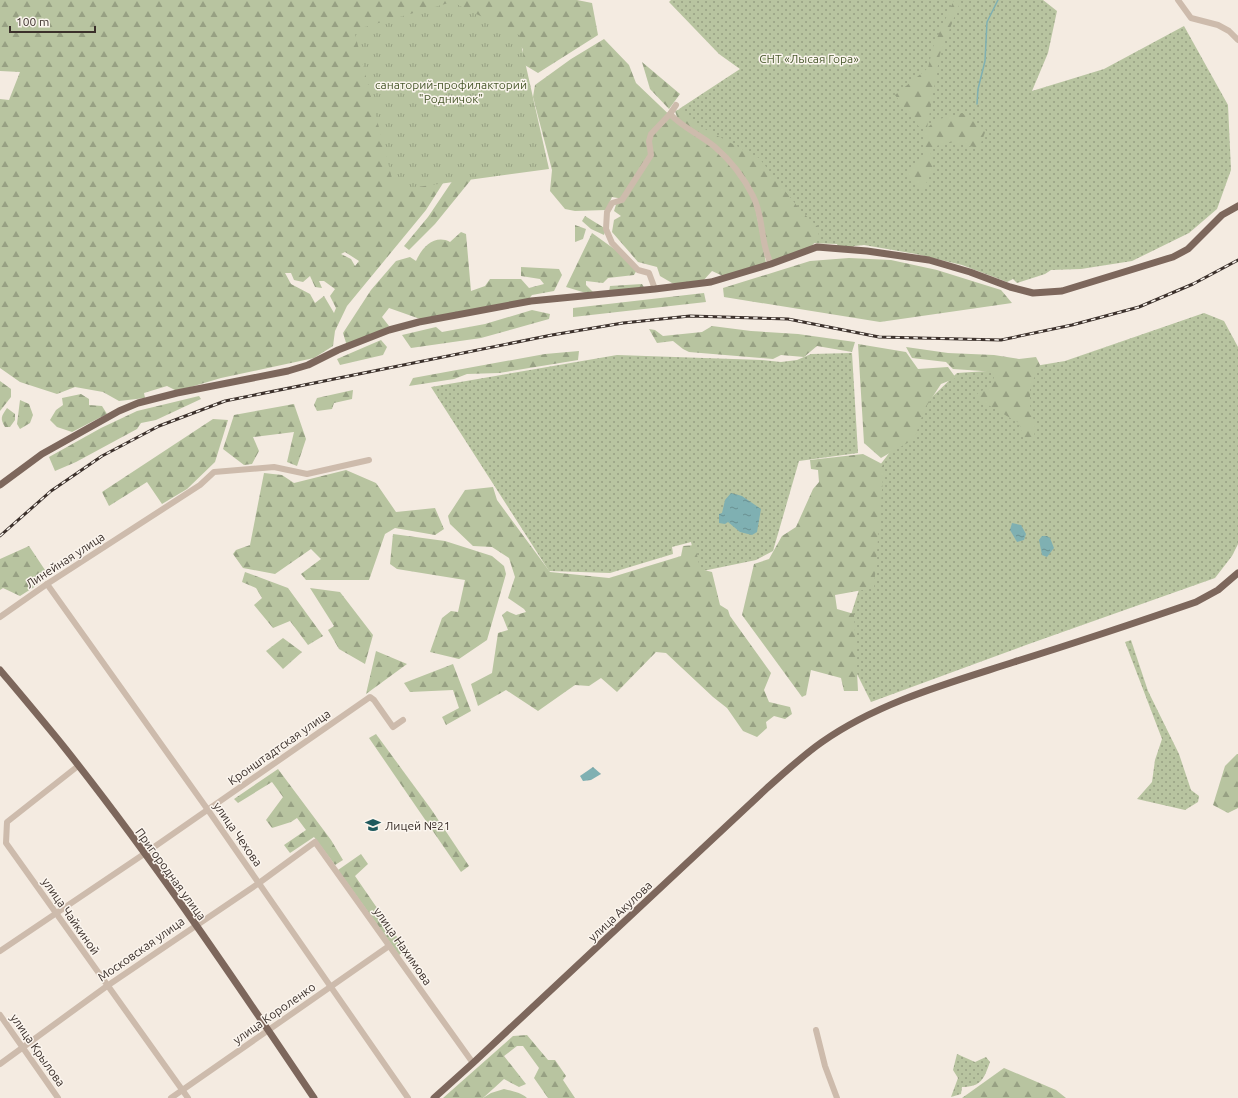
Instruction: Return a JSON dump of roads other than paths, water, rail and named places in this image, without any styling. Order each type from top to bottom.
[{"type":"main road","points":[[0,485],[49,450],[119,411],[138,403],[177,393],[288,371],[308,365],[338,350],[389,330],[419,322],[531,301],[711,282],[771,264],[817,247],[868,251],[930,260],[1032,293],[1062,291],[1173,257],[1188,249],[1222,215],[1238,206]]},
{"type":"main road","name":"улица Акулова","points":[[434,1098],[473,1064],[766,789],[822,741],[861,718],[902,700],[1196,602],[1218,590],[1238,573]]},
{"type":"main road","name":"Пригородная улица","points":[[0,670],[78,766],[144,854],[195,925],[314,1098]]},
{"type":"street","points":[[1178,0],[1191,18],[1218,24],[1229,30],[1238,40]]},
{"type":"street","points":[[655,289],[649,273],[638,270],[612,243],[606,229],[607,212],[612,202],[622,200],[651,155],[649,141],[651,134],[670,114],[676,105]]},
{"type":"street","points":[[670,114],[676,120],[715,146],[740,175],[754,197],[759,215],[766,256],[771,264]]},
{"type":"street","name":"Линейная улица","points":[[0,617],[46,584],[200,485],[214,472],[274,467],[308,474],[369,460]]},
{"type":"street","name":"улица Чехова","points":[[46,584],[208,810],[408,1098]]},
{"type":"street","name":"Кронштадтская улица","points":[[0,951],[144,854],[370,697],[374,700],[393,727],[403,720]]},
{"type":"street","name":"улица Чайкиной","points":[[78,766],[7,822],[6,844],[188,1098]]},
{"type":"street","name":"улица Нахимова","points":[[315,842],[473,1064]]},
{"type":"street","name":"Московская улица","points":[[0,1064],[107,986],[258,883],[315,842]]},
{"type":"street","name":"улица Короленко","points":[[171,1098],[389,946]]},
{"type":"street","name":"улица Крылова","points":[[0,1016],[58,1098]]},
{"type":"street","points":[[816,1030],[825,1066],[837,1098]]},
{"type":"water","points":[[731,493],[742,496],[761,509],[757,532],[752,535],[740,532],[728,522],[725,524],[719,523],[719,514],[722,513],[725,500]]},
{"type":"water","points":[[1012,523],[1021,525],[1026,534],[1024,540],[1017,542],[1010,530]]},
{"type":"water","points":[[1042,536],[1047,536],[1050,538],[1054,548],[1047,557],[1042,555],[1039,540]]},
{"type":"water","points":[[593,767],[601,774],[591,780],[583,781],[580,776]]},
{"type":"waterway","points":[[977,104],[978,89],[985,61],[987,22],[998,0]]},
{"type":"railway","points":[[0,536],[51,491],[102,456],[159,426],[225,401],[552,335],[623,323],[690,316],[788,319],[879,337],[1001,340],[1072,325],[1139,307],[1193,284],[1238,260]]},
{"type":"place","name":"Лицей №21","points":[[373,825]]},
{"type":"park label","name":"СНТ «Лысая Гора»","points":[[809,58]]},
{"type":"park label","name":"санаторий-профилакторий \"Родничок\"","points":[[451,91]]}]
